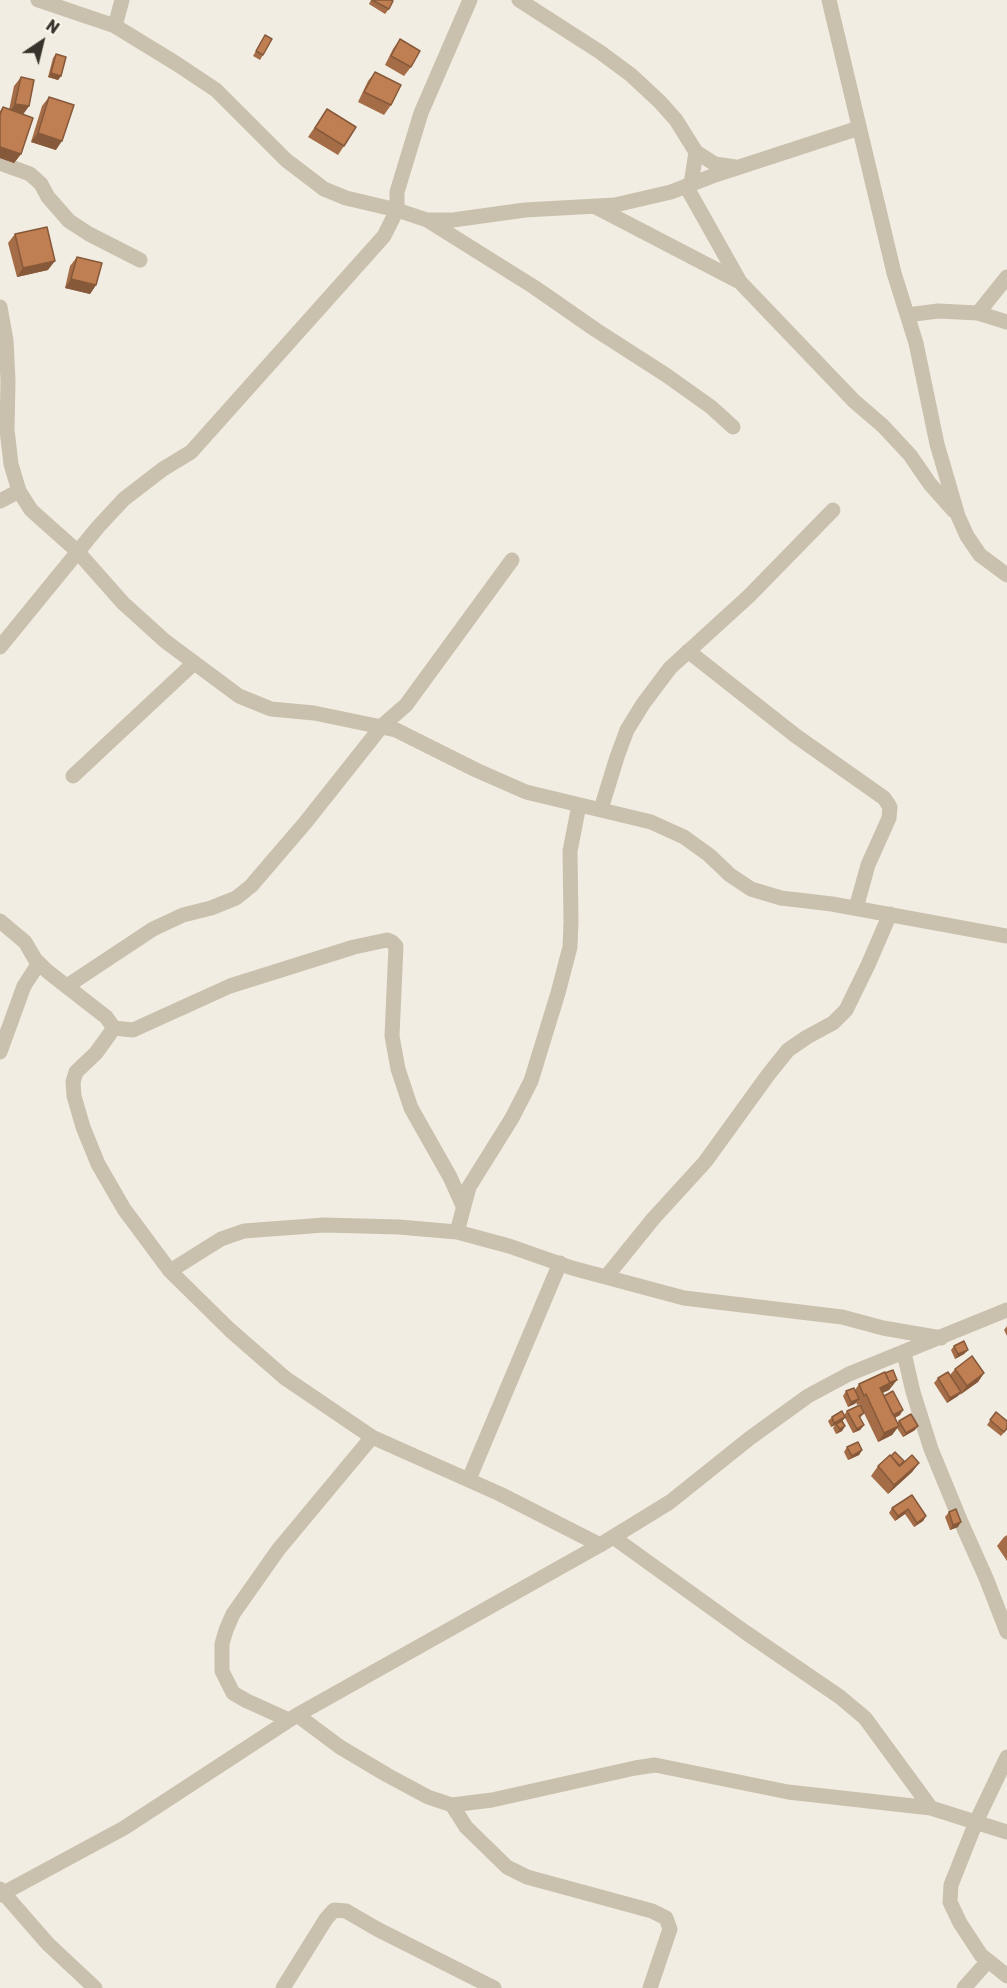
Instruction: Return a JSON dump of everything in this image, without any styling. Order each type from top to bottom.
[{"type":"street","points":[[38,0],[115,26],[177,63],[216,90],[286,160],[324,189],[346,198],[427,220],[534,287],[666,375],[711,407],[734,427]]},
{"type":"street","points":[[115,26],[122,0]]},
{"type":"street","points":[[0,647],[77,551],[124,499],[163,469],[191,452],[384,236],[397,210],[397,192],[421,113],[470,0]]},
{"type":"street","points":[[519,0],[632,75],[676,120],[696,152],[716,164],[738,168]]},
{"type":"street","points":[[829,0],[894,273],[916,343],[937,444],[958,516],[967,536],[980,555],[1007,575]]},
{"type":"street","points":[[427,220],[453,220],[525,210],[596,207],[626,203],[671,192],[859,128]]},
{"type":"street","points":[[696,152],[689,185],[740,282],[854,401],[883,426],[910,455],[930,484],[958,516]]},
{"type":"street","points":[[0,163],[30,174],[41,184],[58,211],[69,221],[140,260]]},
{"type":"street","points":[[596,207],[740,282]]},
{"type":"street","points":[[978,313],[1007,277]]},
{"type":"street","points":[[0,307],[6,340],[11,464],[19,491],[31,510],[77,551],[123,603],[194,663],[239,696],[271,709],[314,713],[382,726],[413,738],[526,792],[651,822],[684,837],[709,855],[730,875],[751,889],[781,898],[856,908],[1007,936]]},
{"type":"street","points":[[907,315],[938,311],[978,313],[1007,322]]},
{"type":"street","points":[[0,501],[19,491]]},
{"type":"street","points":[[601,809],[627,730],[670,668],[749,596],[834,510]]},
{"type":"street","points":[[67,986],[153,929],[183,915],[211,908],[236,898],[251,886],[286,847],[382,726],[406,705],[512,560]]},
{"type":"street","points":[[688,651],[795,736],[885,798],[890,807],[889,818],[867,865],[856,908]]},
{"type":"street","points":[[73,776],[194,663]]},
{"type":"street","points":[[457,1232],[469,1187],[512,1118],[531,1081],[545,1038],[570,946],[572,922],[570,851],[579,805]]},
{"type":"street","points":[[606,1277],[652,1219],[705,1162],[788,1050],[833,1023],[846,1010],[890,914]]},
{"type":"street","points":[[0,921],[25,942],[39,963],[106,1017],[114,1028],[133,1030],[230,986],[354,947],[387,940],[392,942],[396,946],[392,1036],[398,1069],[411,1108],[450,1177],[463,1206]]},
{"type":"street","points":[[0,1052],[24,986],[39,963]]},
{"type":"street","points":[[114,1028],[96,1053],[76,1072],[73,1082],[74,1095],[98,1164],[124,1209],[170,1271],[230,1330],[285,1378],[372,1437],[469,1479],[572,1530],[606,1541],[745,1632],[840,1697],[865,1718],[931,1808]]},
{"type":"street","points":[[170,1271],[221,1239],[244,1231],[324,1225],[399,1227],[457,1232],[684,1298],[842,1317],[883,1329],[942,1338]]},
{"type":"street","points":[[469,1479],[560,1263]]},
{"type":"street","points":[[95,1988],[48,1944],[1,1892],[124,1827],[293,1717],[575,1559],[670,1502],[750,1438],[808,1396],[849,1374],[1007,1310]]},
{"type":"street","points":[[904,1353],[913,1392],[931,1449],[1007,1632]]},
{"type":"street","points":[[372,1437],[278,1550],[233,1614],[222,1644],[222,1671],[233,1693],[247,1701],[293,1717],[368,1764],[428,1797],[452,1805],[492,1800],[655,1765],[788,1792],[931,1808],[1007,1832]]},
{"type":"street","points":[[572,1530],[575,1559]]},
{"type":"street","points":[[1007,1757],[976,1822],[951,1886],[950,1902],[981,1955],[1007,1976]]},
{"type":"street","points":[[452,1805],[466,1827],[507,1867],[527,1878],[652,1911],[666,1918],[670,1929],[650,1988]]},
{"type":"street","points":[[283,1988],[326,1918],[334,1910],[346,1911],[494,1988]]},
{"type":"street","points":[[964,1988],[988,1961]]},
{"type":"building","points":[[372,0],[391,0],[393,1],[389,9]]},
{"type":"building","points":[[265,35],[272,39],[263,55],[256,51]]},
{"type":"building","points":[[400,39],[420,51],[411,67],[391,56]]},
{"type":"building","points":[[56,54],[66,57],[61,76],[51,73]]},
{"type":"building","points":[[375,72],[401,85],[391,105],[364,92]]},
{"type":"building","points":[[21,77],[34,80],[29,106],[15,104]]},
{"type":"building","points":[[49,97],[74,105],[62,141],[38,133]]},
{"type":"building","points":[[3,107],[33,118],[21,154],[0,147],[0,115]]},
{"type":"building","points":[[327,109],[356,127],[344,146],[315,128]]},
{"type":"building","points":[[47,227],[55,261],[23,268],[15,234]]},
{"type":"building","points":[[77,257],[102,263],[96,285],[71,279]]},
{"type":"building","points":[[964,1341],[968,1350],[958,1354],[954,1346]]},
{"type":"building","points":[[972,1356],[984,1373],[967,1386],[955,1369]]},
{"type":"building","points":[[893,1370],[897,1380],[891,1382],[892,1385],[887,1387],[890,1383],[885,1373]]},
{"type":"building","points":[[885,1372],[890,1383],[880,1388],[899,1426],[884,1433],[859,1384]]},
{"type":"building","points":[[948,1372],[961,1392],[950,1398],[938,1378]]},
{"type":"building","points":[[854,1388],[859,1399],[851,1402],[846,1391]]},
{"type":"building","points":[[893,1391],[903,1410],[893,1415],[884,1396]]},
{"type":"building","points":[[860,1405],[864,1413],[859,1416],[864,1425],[857,1429],[847,1411]]},
{"type":"building","points":[[842,1411],[845,1417],[834,1423],[832,1417]]},
{"type":"building","points":[[996,1412],[1007,1421],[1007,1428],[1004,1432],[990,1420]]},
{"type":"building","points":[[911,1414],[918,1426],[906,1433],[899,1421]]},
{"type":"building","points":[[842,1421],[845,1426],[840,1429],[836,1424]]},
{"type":"building","points":[[858,1442],[862,1450],[852,1456],[847,1447]]},
{"type":"building","points":[[895,1452],[904,1461],[899,1466],[891,1456]]},
{"type":"building","points":[[890,1455],[900,1466],[912,1455],[919,1463],[894,1485],[878,1466]]},
{"type":"building","points":[[912,1495],[926,1516],[917,1523],[908,1509],[898,1516],[892,1508]]},
{"type":"building","points":[[956,1509],[961,1522],[953,1525],[949,1512]]}]
